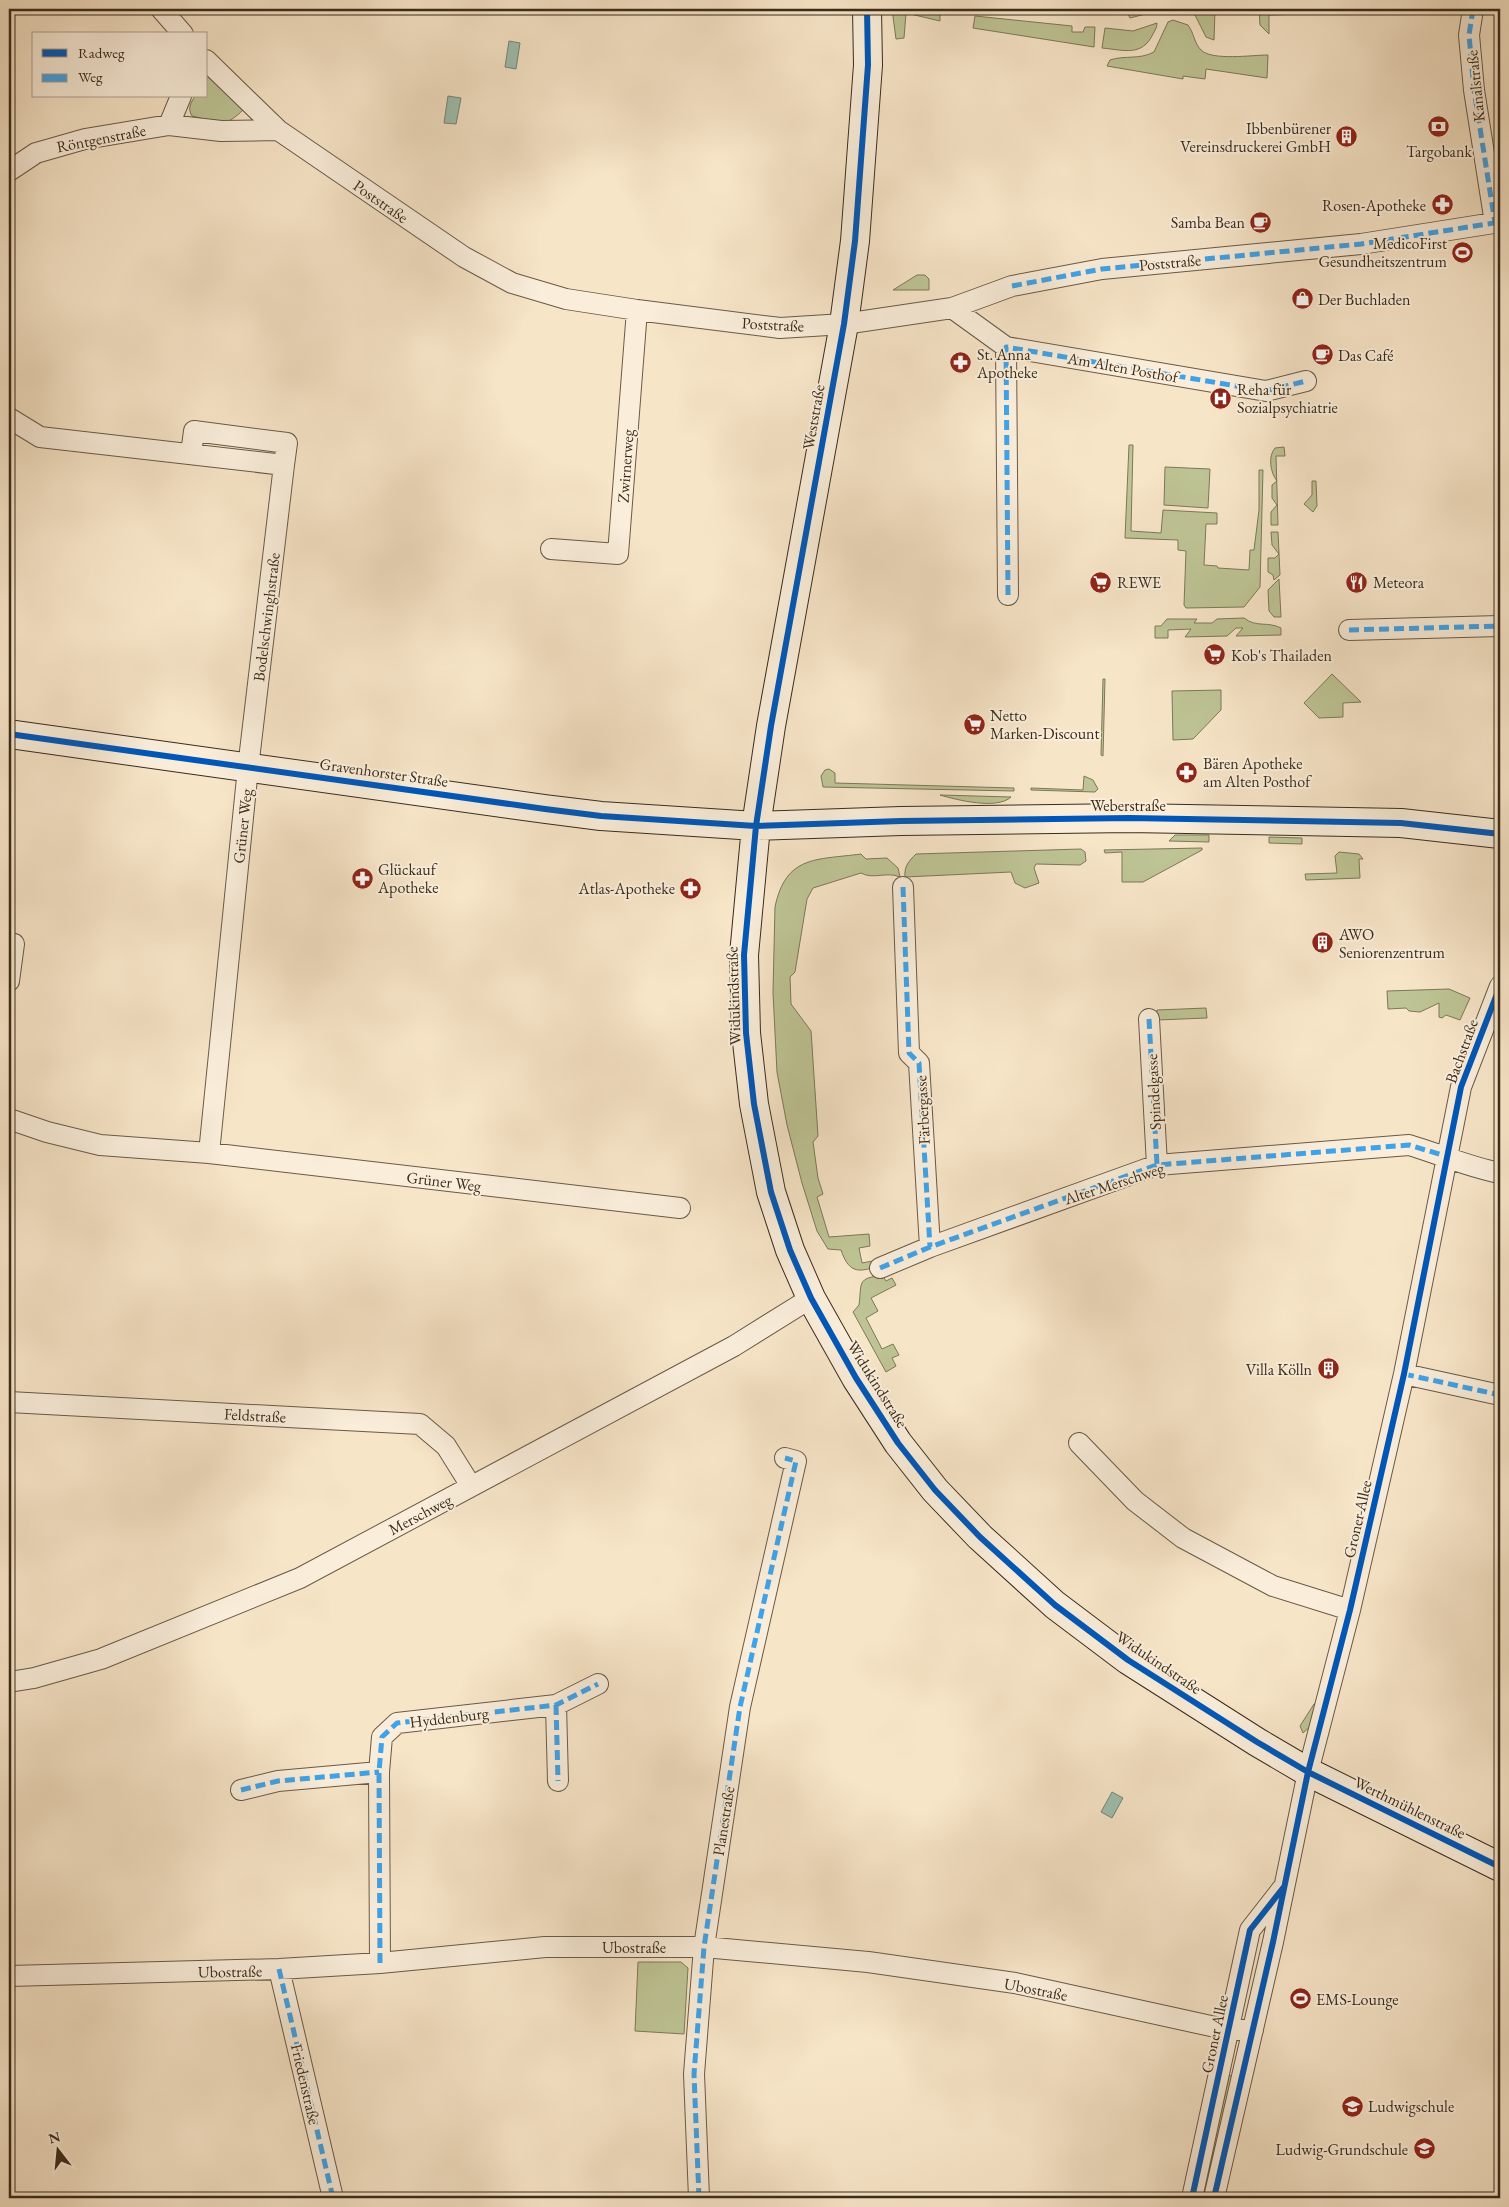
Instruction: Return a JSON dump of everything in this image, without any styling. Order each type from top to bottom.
[{"type":"main road","name":"Weststraße","points":[[756,826],[771,726],[844,324],[862,168],[868,65],[867,9]]},
{"type":"main road","name":"Gravenhorster Straße","points":[[9,734],[601,816],[756,826]]},
{"type":"main road","name":"Weberstraße","points":[[756,826],[901,821],[1122,818],[1401,823],[1500,834]]},
{"type":"main road","name":"Widukindstraße","points":[[756,826],[744,955],[747,1042],[754,1104],[771,1192],[790,1250],[812,1298],[856,1378],[898,1442],[935,1490],[980,1537],[1055,1604],[1128,1660],[1308,1772]]},
{"type":"main road","name":"Werthmühlenstraße","points":[[1308,1772],[1500,1867]]},
{"type":"street","points":[[162,9],[181,32]]},
{"type":"street","name":"Kanalstraße","points":[[1473,9],[1469,35],[1474,90],[1498,223]]},
{"type":"street","name":"Poststraße","points":[[208,62],[278,130],[464,257],[512,283],[566,298],[636,310],[780,328],[844,324],[952,308],[1012,286],[1102,269],[1409,238],[1498,223]]},
{"type":"street","name":"Röntgenstraße","points":[[169,126],[180,98]]},
{"type":"street","name":"Röntgenstraße","points":[[9,171],[36,152],[77,141],[169,126],[221,131],[278,130]]},
{"type":"street","name":"Am Alten Posthof","points":[[952,308],[1006,347],[1266,391],[1306,381]]},
{"type":"street","name":"Zwirnerweg","points":[[551,549],[618,554],[636,310]]},
{"type":"street","points":[[1006,347],[1008,595]]},
{"type":"street","name":"Bodelschwinghstraße","points":[[9,418],[40,437],[284,465],[248,768]]},
{"type":"street","points":[[1350,630],[1500,626]]},
{"type":"street","name":"Grüner Weg","points":[[209,1153],[248,768]]},
{"type":"street","name":"Färbergasse","points":[[903,887],[909,1053],[919,1063],[930,1247]]},
{"type":"street","points":[[9,981],[14,944]]},
{"type":"street","name":"Bachstraße","points":[[1449,1157],[1461,1087],[1500,986]]},
{"type":"street","name":"Spindelgasse","points":[[1149,1019],[1157,1166]]},
{"type":"street","name":"Grüner Weg","points":[[9,1119],[47,1132],[100,1145],[209,1153],[680,1208]]},
{"type":"street","name":"Alter Merschweg","points":[[880,1268],[930,1247],[1157,1166],[1409,1145],[1449,1157]]},
{"type":"street","points":[[1449,1157],[1479,1169],[1500,1174]]},
{"type":"street","name":"Groner Allee","points":[[1214,2198],[1253,2030],[1308,1772],[1350,1610],[1404,1374],[1449,1157]]},
{"type":"street","name":"Merschweg","points":[[9,1682],[34,1678],[102,1659],[300,1578],[734,1346],[812,1298]]},
{"type":"street","points":[[1404,1374],[1500,1395]]},
{"type":"street","name":"Feldstraße","points":[[9,1402],[420,1424],[446,1446],[471,1486]]},
{"type":"street","points":[[1079,1443],[1135,1501],[1183,1538],[1273,1586],[1350,1610]]},
{"type":"street","name":"Planestraße","points":[[699,2198],[694,2074],[704,1947],[740,1707],[796,1461],[786,1458]]},
{"type":"street","name":"Hyddenburg","points":[[380,1963],[379,1772],[382,1737],[397,1724],[556,1705],[598,1684]]},
{"type":"street","points":[[556,1705],[558,1781]]},
{"type":"street","points":[[241,1790],[278,1782],[379,1772]]},
{"type":"street","name":"Groner Allee","points":[[1192,2198],[1230,2030],[1250,1930],[1284,1886]]},
{"type":"street","name":"Ubostraße","points":[[9,1976],[278,1969],[380,1963],[545,1947],[704,1947],[868,1962],[1015,1983],[1230,2030],[1253,2030]]},
{"type":"street","name":"Friedenstraße","points":[[278,1969],[333,2198]]},
{"type":"green space","points":[[892,9],[940,9],[940,21],[906,13],[904,38],[896,39]]},
{"type":"green space","points":[[1125,9],[1159,9],[1130,18]]},
{"type":"green space","points":[[1186,9],[1215,9],[1214,40],[1206,37],[1195,15]]},
{"type":"green space","points":[[1259,9],[1308,9],[1306,14],[1269,15],[1269,34],[1260,25]]},
{"type":"green space","points":[[975,16],[1072,26],[1072,32],[1083,32],[1085,27],[1095,27],[1094,47],[973,28]]},
{"type":"green space","points":[[1173,20],[1188,25],[1195,41],[1201,50],[1206,53],[1223,56],[1268,55],[1267,78],[1206,69],[1205,79],[1183,76],[1183,79],[1107,66],[1110,60],[1143,56],[1154,52],[1168,22]]},
{"type":"green space","points":[[1157,23],[1156,29],[1149,41],[1138,49],[1125,51],[1102,48],[1105,28],[1133,31]]},
{"type":"green space","points":[[210,77],[244,109],[231,120],[220,123],[192,116],[190,106],[194,98],[208,98],[208,78]]},
{"type":"green space","points":[[917,275],[925,275],[929,279],[929,290],[893,290]]},
{"type":"green space","points":[[1129,445],[1133,445],[1131,531],[1161,533],[1163,510],[1217,513],[1217,524],[1206,524],[1204,565],[1217,566],[1218,568],[1249,570],[1250,550],[1254,550],[1259,510],[1259,470],[1263,470],[1260,587],[1244,607],[1186,608],[1184,605],[1186,551],[1178,550],[1178,540],[1125,538]]},
{"type":"green space","points":[[1284,447],[1285,456],[1276,456],[1277,481],[1271,469],[1271,455],[1275,448]]},
{"type":"green space","points":[[1165,467],[1210,469],[1208,508],[1164,505]]},
{"type":"green space","points":[[1277,481],[1278,525],[1271,525],[1271,512],[1277,505],[1272,498],[1272,485]]},
{"type":"green space","points":[[1312,481],[1316,481],[1317,506],[1313,512],[1304,504],[1312,495]]},
{"type":"green space","points":[[1271,532],[1278,532],[1280,575],[1274,580],[1273,575],[1268,572],[1268,558],[1275,558],[1279,554],[1272,545]]},
{"type":"green space","points":[[1279,579],[1281,617],[1274,617],[1269,611],[1268,590]]},
{"type":"green space","points":[[1244,618],[1253,623],[1281,628],[1281,635],[1236,636],[1243,628],[1236,628],[1227,636],[1185,637],[1191,629],[1168,630],[1168,638],[1155,638],[1155,626],[1161,626],[1167,619],[1197,619],[1194,623],[1212,623],[1217,619]]},
{"type":"green space","points":[[1332,674],[1361,702],[1343,703],[1343,717],[1319,718],[1304,703]]},
{"type":"green space","points":[[1103,679],[1105,679],[1103,756],[1101,755]]},
{"type":"green space","points":[[1221,690],[1221,710],[1193,739],[1173,740],[1172,691]]},
{"type":"green space","points":[[829,769],[835,773],[835,783],[1014,788],[1014,791],[823,787],[821,776],[825,770]]},
{"type":"green space","points":[[1084,776],[1093,780],[1098,789],[1095,792],[1031,790],[1031,788],[1083,790]]},
{"type":"green space","points":[[940,795],[1011,797],[996,803],[977,803]]},
{"type":"green space","points":[[1175,835],[1209,835],[1209,842],[1169,841]]},
{"type":"green space","points":[[1269,837],[1302,838],[1302,844],[1269,843]]},
{"type":"green space","points":[[1202,848],[1202,850],[1143,882],[1122,882],[1122,852],[1105,853],[1104,850]]},
{"type":"green space","points":[[1081,849],[1085,852],[1086,861],[1080,865],[1036,864],[1034,868],[1039,883],[1025,888],[1015,883],[1011,872],[905,877],[905,870],[916,854]]},
{"type":"green space","points":[[1339,852],[1359,854],[1363,859],[1359,859],[1360,878],[1306,880],[1305,874],[1337,873],[1335,856]]},
{"type":"green space","points":[[861,854],[866,859],[887,858],[898,868],[900,877],[895,875],[870,876],[861,873],[813,888],[807,899],[795,972],[790,977],[791,1004],[811,1031],[818,1136],[813,1142],[818,1178],[823,1194],[817,1197],[829,1237],[869,1234],[870,1246],[859,1248],[862,1263],[878,1260],[877,1266],[864,1270],[854,1269],[850,1266],[841,1250],[828,1249],[817,1231],[787,1125],[777,1072],[773,992],[775,907],[780,890],[787,878],[795,869],[805,863]]},
{"type":"green space","points":[[1449,989],[1470,998],[1460,1020],[1446,1015],[1442,1018],[1439,1017],[1439,1003],[1420,1012],[1409,1011],[1406,1008],[1388,1009],[1387,991]]},
{"type":"green space","points":[[1206,1008],[1207,1018],[1157,1020],[1157,1010]]},
{"type":"green space","points":[[883,1276],[886,1281],[892,1278],[896,1285],[871,1298],[878,1311],[866,1318],[882,1349],[893,1344],[899,1355],[892,1358],[896,1366],[886,1372],[853,1312],[859,1305],[861,1287],[864,1280]]},
{"type":"green space","points":[[1318,1703],[1311,1726],[1303,1733],[1300,1726],[1314,1704]]},
{"type":"green space","points":[[638,1962],[681,1962],[688,1968],[684,2034],[635,2031]]},
{"type":"green space","points":[[1229,2075],[1237,2079],[1208,2198],[1200,2198]]},
{"type":"shaded area","points":[[509,41],[520,43],[516,69],[505,67]]},
{"type":"shaded area","points":[[448,96],[461,98],[456,124],[444,123]]},
{"type":"shaded area","points":[[1112,1792],[1123,1798],[1112,1818],[1101,1812]]},
{"type":"marked path","points":[[1473,9],[1469,35],[1474,90],[1495,223]]},
{"type":"marked path","points":[[1012,286],[1102,269],[1361,244],[1500,222]]},
{"type":"marked path","points":[[1008,595],[1006,347],[1266,391],[1306,381]]},
{"type":"marked path","points":[[1349,630],[1500,626]]},
{"type":"marked path","points":[[903,887],[909,1053],[919,1063],[930,1247]]},
{"type":"marked path","points":[[1149,1019],[1157,1165]]},
{"type":"marked path","points":[[880,1268],[930,1247],[1157,1165],[1409,1145],[1449,1157]]},
{"type":"marked path","points":[[1404,1374],[1500,1395]]},
{"type":"marked path","points":[[699,2198],[694,2074],[704,1947],[740,1707],[796,1461],[785,1458]]},
{"type":"marked path","points":[[380,1963],[379,1772],[382,1737],[397,1723],[556,1705],[598,1684]]},
{"type":"marked path","points":[[556,1705],[558,1781]]},
{"type":"marked path","points":[[241,1790],[278,1781],[379,1772]]},
{"type":"marked path","points":[[279,1969],[333,2198]]},
{"type":"cycle path","points":[[867,9],[868,65],[855,241],[844,324],[771,726],[756,826],[744,955],[746,1033],[754,1104],[771,1192],[790,1250],[811,1298],[856,1378],[898,1443],[935,1490],[980,1537],[1055,1605],[1128,1660],[1257,1742],[1308,1772],[1500,1867]]},
{"type":"cycle path","points":[[9,734],[601,816],[756,826],[901,821],[1130,818],[1401,823],[1500,834]]},
{"type":"cycle path","points":[[1214,2198],[1273,1942],[1308,1772],[1350,1610],[1404,1374],[1461,1087],[1500,986]]},
{"type":"cycle path","points":[[1192,2198],[1250,1930],[1283,1888]]},
{"type":"place","name":"Targobank","points":[[1439,127]]},
{"type":"place","name":"Ibbenbürener Vereinsdruckerei GmbH","points":[[1347,137]]},
{"type":"place","name":"Rosen-Apotheke","points":[[1442,205]]},
{"type":"place","name":"Samba Bean","points":[[1261,222]]},
{"type":"place","name":"MedicoFirst Gesundheitszentrum","points":[[1463,252]]},
{"type":"place","name":"Der Buchladen","points":[[1302,299]]},
{"type":"place","name":"Das Café","points":[[1322,355]]},
{"type":"place","name":"St. Anna Apotheke","points":[[961,363]]},
{"type":"place","name":"Reha für Sozialpsychiatrie","points":[[1221,398]]},
{"type":"place","name":"REWE","points":[[1101,582]]},
{"type":"place","name":"Meteora","points":[[1357,582]]},
{"type":"place","name":"Kob's Thailaden","points":[[1215,655]]},
{"type":"place","name":"Netto Marken-Discount","points":[[974,724]]},
{"type":"place","name":"Bären Apotheke am Alten Posthof","points":[[1187,772]]},
{"type":"place","name":"Glückauf Apotheke","points":[[362,878]]},
{"type":"place","name":"Atlas-Apotheke","points":[[691,888]]},
{"type":"place","name":"AWO Seniorenzentrum","points":[[1323,943]]},
{"type":"place","name":"Villa Kölln","points":[[1328,1369]]},
{"type":"place","name":"EMS-Lounge","points":[[1300,1999]]},
{"type":"place","name":"Ludwigschule","points":[[1352,2106]]},
{"type":"place","name":"Ludwig-Grundschule","points":[[1424,2149]]}]
